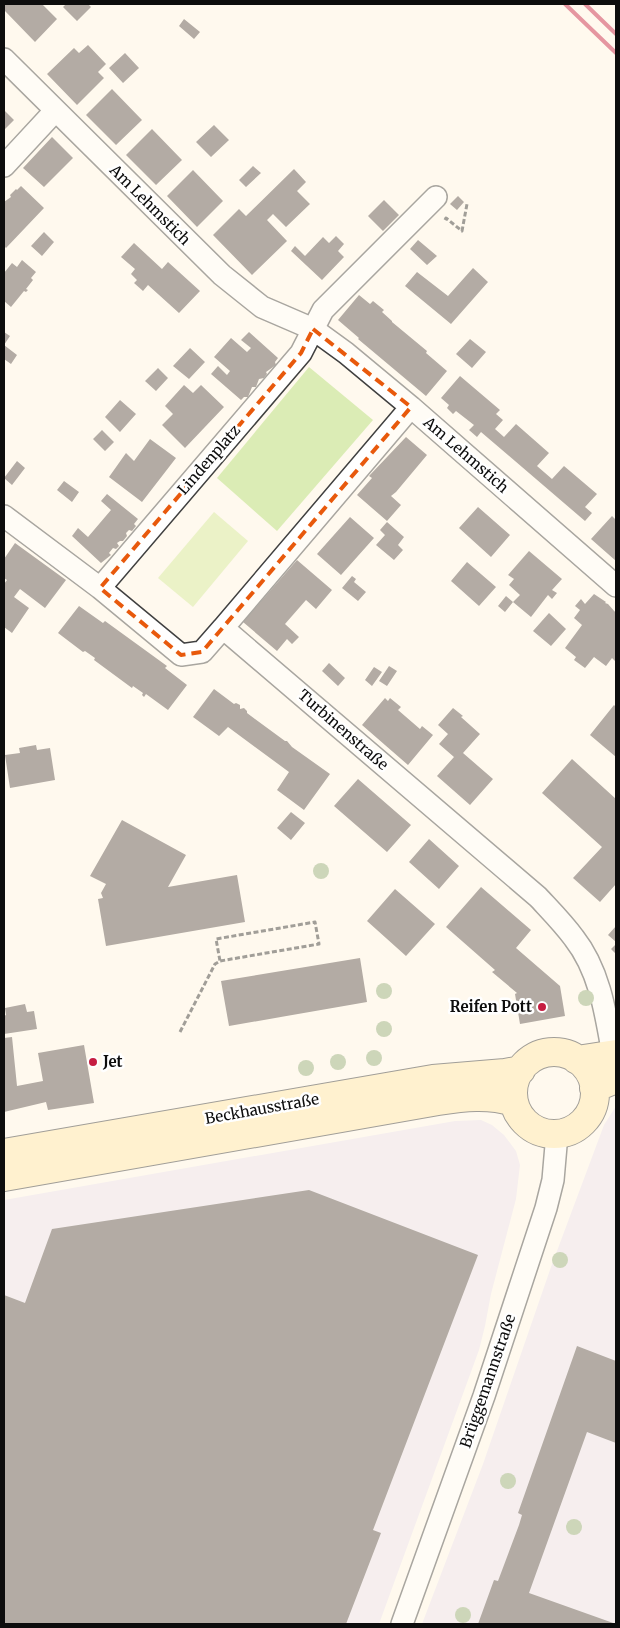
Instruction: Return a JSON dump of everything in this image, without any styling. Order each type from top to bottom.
[{"type":"main road","points":[[548,1053],[561,1053],[577,1060],[591,1076],[610,1069],[590,1113],[582,1123],[571,1130],[557,1134],[540,1132],[532,1128],[519,1114],[514,1102],[514,1084],[525,1064],[535,1057],[548,1053]]},
{"type":"main road","name":"Beckhausstraße","points":[[4,1153],[433,1079],[521,1070]]},
{"type":"main road","name":"Beckhausstraße","points":[[4,1177],[438,1101],[483,1096],[514,1102]]},
{"type":"street","name":"Am Lehmstich","points":[[4,58],[222,276],[262,307],[313,328],[346,353],[411,407],[616,586]]},
{"type":"street","points":[[4,166],[55,111]]},
{"type":"street","points":[[313,328],[324,310],[436,196]]},
{"type":"street","name":"Lindenplatz","points":[[100,588],[300,353],[313,328]]},
{"type":"street","points":[[4,516],[100,588],[180,655],[202,652],[411,407]]},
{"type":"street","name":"Turbinenstraße","points":[[224,628],[538,897],[558,918],[576,939],[594,974],[600,991],[610,1069]]},
{"type":"street","name":"Brüggemannstraße","points":[[402,1624],[490,1377],[546,1208],[553,1180],[557,1134]]},
{"type":"path","points":[[419,214],[438,230],[446,218],[462,231],[467,204]]},
{"type":"path","points":[[180,1032],[216,964],[220,961],[319,944],[315,922],[216,939],[220,961]]},
{"type":"highlighted area","points":[[313,329],[411,407],[202,652],[181,655],[100,588],[301,353]]},
{"type":"shaded area","points":[[616,1106],[616,1624],[422,1624],[483,1464],[551,1267],[604,1125]]},
{"type":"shaded area","points":[[481,1120],[492,1125],[504,1135],[516,1151],[520,1165],[516,1199],[491,1294],[479,1350],[379,1624],[4,1624],[4,1200],[455,1121]]},
{"type":"green space","points":[[309,367],[373,420],[277,531],[217,478]]},
{"type":"green space","points":[[214,512],[248,541],[193,607],[158,578]]},
{"type":"building","points":[[4,4],[42,4],[57,19],[35,42],[4,10]]},
{"type":"building","points":[[66,4],[88,4],[91,7],[77,21],[63,7]]},
{"type":"building","points":[[184,19],[200,32],[194,39],[179,26]]},
{"type":"building","points":[[88,45],[106,64],[98,72],[104,78],[77,105],[47,74],[74,48],[79,53]]},
{"type":"building","points":[[125,53],[139,68],[123,83],[109,68]]},
{"type":"building","points":[[112,89],[142,120],[116,145],[86,115]]},
{"type":"building","points":[[4,110],[14,120],[4,130]]},
{"type":"building","points":[[214,125],[229,140],[211,157],[196,142]]},
{"type":"building","points":[[152,129],[182,160],[156,185],[126,155]]},
{"type":"building","points":[[52,137],[73,158],[44,187],[23,168]]},
{"type":"building","points":[[253,166],[261,173],[246,187],[239,180]]},
{"type":"building","points":[[294,169],[306,182],[297,191],[310,204],[286,227],[273,214],[267,220],[287,241],[252,275],[213,235],[239,209],[246,216]]},
{"type":"building","points":[[193,170],[223,201],[197,227],[167,196]]},
{"type":"building","points":[[21,186],[44,208],[6,248],[4,246],[4,202]]},
{"type":"building","points":[[458,196],[464,202],[457,210],[450,204]]},
{"type":"building","points":[[384,200],[399,215],[383,231],[368,216]]},
{"type":"building","points":[[44,232],[54,242],[42,256],[31,246]]},
{"type":"building","points":[[336,236],[344,244],[338,251],[344,257],[322,280],[291,251],[295,246],[305,256],[323,237],[329,243]]},
{"type":"building","points":[[418,240],[437,256],[427,265],[410,249]]},
{"type":"building","points":[[134,243],[162,269],[168,262],[200,291],[179,313],[148,285],[143,291],[134,283],[137,280],[131,274],[135,269],[121,257]]},
{"type":"building","points":[[22,260],[36,272],[26,289],[28,290],[24,291],[11,307],[4,301],[4,273],[12,263],[17,267]]},
{"type":"building","points":[[473,268],[488,282],[451,324],[405,286],[417,272],[448,296]]},
{"type":"building","points":[[359,295],[370,304],[373,301],[384,310],[382,312],[392,322],[427,351],[426,353],[447,371],[426,396],[338,320]]},
{"type":"building","points":[[4,332],[10,336],[4,345]]},
{"type":"building","points":[[249,332],[278,358],[275,362],[276,365],[266,372],[267,374],[264,378],[259,379],[256,387],[252,387],[248,397],[244,397],[241,400],[211,374],[218,366],[227,375],[230,371],[214,357],[231,338],[247,352],[251,348],[241,340]]},
{"type":"building","points":[[470,339],[486,352],[472,368],[456,354]]},
{"type":"building","points":[[4,345],[17,355],[11,364],[4,359]]},
{"type":"building","points":[[190,348],[205,362],[189,379],[173,366]]},
{"type":"building","points":[[158,368],[168,378],[156,391],[145,381]]},
{"type":"building","points":[[460,376],[500,410],[496,414],[503,420],[495,429],[504,437],[516,424],[549,453],[537,466],[552,479],[564,466],[597,494],[585,507],[592,513],[585,521],[481,432],[477,437],[469,430],[474,425],[456,411],[453,414],[447,408],[449,405],[441,398]]},
{"type":"building","points":[[184,385],[193,393],[201,385],[224,407],[185,448],[162,425],[173,414],[165,406]]},
{"type":"building","points":[[120,400],[136,414],[120,432],[105,417]]},
{"type":"building","points":[[102,430],[114,442],[105,451],[93,439]]},
{"type":"building","points":[[406,437],[427,455],[391,496],[401,505],[387,521],[357,495],[372,478],[369,476]]},
{"type":"building","points":[[150,439],[176,458],[142,502],[109,477],[126,453],[134,461]]},
{"type":"building","points":[[17,461],[25,468],[12,485],[4,478]]},
{"type":"building","points":[[64,481],[79,492],[72,502],[57,490]]},
{"type":"building","points":[[107,494],[138,519],[132,531],[129,530],[126,533],[127,536],[123,541],[117,543],[119,546],[116,549],[113,548],[109,553],[111,555],[101,563],[72,536],[78,528],[88,537],[111,510],[101,501]]},
{"type":"building","points":[[478,507],[510,535],[491,557],[459,528]]},
{"type":"building","points":[[612,516],[616,520],[616,561],[591,539]]},
{"type":"building","points":[[350,517],[374,538],[341,575],[317,554]]},
{"type":"building","points":[[387,522],[404,537],[398,545],[403,550],[394,560],[376,545],[385,535],[380,530]]},
{"type":"building","points":[[15,543],[66,580],[45,608],[20,589],[14,597],[29,608],[12,633],[4,627],[4,584],[7,580],[4,578],[4,559]]},
{"type":"building","points":[[529,551],[562,579],[552,590],[557,593],[552,599],[548,595],[531,617],[513,602],[520,595],[509,585],[514,579],[508,575]]},
{"type":"building","points":[[297,560],[332,590],[316,609],[306,600],[285,624],[299,637],[292,644],[287,639],[277,651],[243,622]]},
{"type":"building","points":[[467,562],[496,587],[479,606],[451,581]]},
{"type":"building","points":[[352,576],[356,579],[354,582],[366,592],[358,601],[342,588]]},
{"type":"building","points":[[594,594],[606,602],[616,613],[616,662],[612,658],[606,666],[594,657],[585,668],[574,660],[576,657],[565,648],[582,625],[574,618],[580,610],[575,606],[581,599],[585,604]]},
{"type":"building","points":[[506,596],[513,602],[505,612],[498,606]]},
{"type":"building","points":[[79,606],[103,623],[105,621],[167,666],[165,668],[187,685],[168,710],[146,694],[144,697],[143,693],[133,686],[132,688],[94,660],[95,658],[85,651],[83,652],[58,633]]},
{"type":"building","points":[[549,613],[566,629],[551,646],[533,631]]},
{"type":"building","points":[[329,663],[345,678],[338,686],[322,671]]},
{"type":"building","points":[[389,666],[397,671],[387,686],[379,681]]},
{"type":"building","points":[[374,667],[382,672],[372,686],[365,680]]},
{"type":"building","points":[[214,689],[234,704],[240,705],[240,709],[244,708],[247,713],[330,774],[304,810],[277,790],[289,772],[228,727],[219,736],[193,717]]},
{"type":"building","points":[[385,698],[388,701],[390,698],[401,707],[398,710],[420,729],[422,726],[433,735],[408,765],[362,725]]},
{"type":"building","points":[[614,705],[616,707],[616,757],[590,735]]},
{"type":"building","points":[[453,708],[480,734],[463,753],[493,779],[470,805],[437,776],[454,757],[439,744],[448,734],[438,725]]},
{"type":"building","points":[[36,745],[37,750],[50,748],[55,780],[10,788],[5,755],[20,753],[19,748]]},
{"type":"building","points":[[572,759],[616,799],[616,884],[600,902],[573,878],[602,847],[542,793]]},
{"type":"building","points":[[358,779],[411,825],[387,852],[334,806]]},
{"type":"building","points":[[291,812],[305,823],[291,840],[277,828]]},
{"type":"building","points":[[122,820],[186,855],[168,887],[237,875],[245,922],[106,946],[98,899],[103,898],[101,893],[106,884],[90,876]]},
{"type":"building","points":[[429,839],[459,866],[439,889],[409,862]]},
{"type":"building","points":[[481,887],[531,930],[516,948],[560,986],[565,1016],[520,1024],[515,994],[517,993],[492,972],[495,970],[446,927]]},
{"type":"building","points":[[395,889],[435,924],[406,956],[367,921]]},
{"type":"building","points":[[616,926],[616,942],[608,935]]},
{"type":"building","points":[[616,944],[616,954],[611,949]]},
{"type":"building","points":[[360,958],[367,1002],[229,1026],[221,981]]},
{"type":"building","points":[[25,1004],[27,1012],[34,1011],[37,1029],[4,1034],[5,1008]]},
{"type":"building","points":[[12,1037],[17,1086],[43,1081],[38,1053],[84,1045],[94,1103],[48,1110],[46,1102],[4,1112],[4,1038]]},
{"type":"building","points":[[309,1190],[478,1255],[373,1530],[381,1533],[346,1624],[4,1624],[4,1295],[25,1303],[52,1229]]},
{"type":"building","points":[[577,1346],[616,1361],[616,1443],[587,1432],[529,1593],[616,1624],[478,1624],[494,1580],[498,1581],[519,1525],[522,1515],[518,1513]]},
{"type":"railway","points":[[565,4],[616,53]]},
{"type":"railway","points":[[585,4],[616,34]]},
{"type":"place","name":"Reifen Pott","points":[[542,1007]]},
{"type":"place","name":"Jet","points":[[93,1062]]}]
